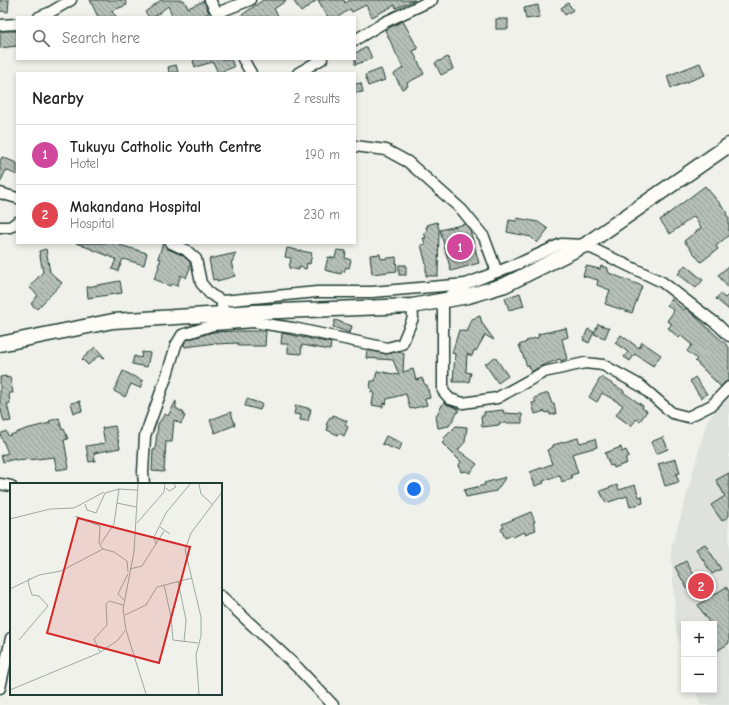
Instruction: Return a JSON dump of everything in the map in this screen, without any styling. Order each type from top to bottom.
[{"type":"highway","points":[[0,344],[113,322],[222,307],[254,317],[412,306],[468,296],[505,285],[585,245],[729,145]]},
{"type":"street","points":[[42,16],[71,0]]},
{"type":"street","points":[[210,0],[218,15],[250,0]]},
{"type":"street","points":[[356,39],[386,22],[432,0]]},
{"type":"street","points":[[0,25],[16,24]]},
{"type":"street","points":[[244,60],[250,72]]},
{"type":"street","points":[[300,72],[320,60]]},
{"type":"street","points":[[356,146],[386,150],[408,162],[462,210],[484,237],[497,272]]},
{"type":"street","points":[[0,193],[16,198]]},
{"type":"street","points":[[0,227],[10,227],[16,223]]},
{"type":"street","points":[[173,244],[186,250],[196,259],[201,283],[222,307],[317,292],[365,292],[466,284]]},
{"type":"street","points":[[729,336],[718,325],[662,282],[585,245],[561,244],[466,284],[443,301],[443,391],[450,399],[463,403],[497,398],[544,372],[585,363],[603,365],[641,386],[672,413],[688,417],[712,405],[729,387]]},
{"type":"street","points":[[365,292],[366,308]]},
{"type":"street","points":[[144,483],[145,436],[167,375],[176,344],[182,335],[213,325],[254,317],[272,326],[293,328],[387,348],[402,344],[413,318],[412,306]]},
{"type":"street","points":[[0,484],[10,486]]},
{"type":"street","points":[[222,597],[297,667],[333,705]]},
{"type":"street","points":[[0,688],[10,643]]},
{"type":"shaded area","points":[[729,395],[729,705],[700,705],[696,693],[717,693],[717,621],[681,621],[681,647],[676,631],[671,548],[707,421]]},
{"type":"building","points":[[0,0],[9,0],[8,12],[0,11]]},
{"type":"building","points":[[90,0],[125,0],[127,5],[111,11],[116,16],[98,16]]},
{"type":"building","points":[[161,0],[184,0],[188,8],[204,1],[209,13],[202,16],[173,16],[168,6],[155,16],[148,16],[145,12]]},
{"type":"building","points":[[263,0],[287,0],[274,9],[278,16],[240,16]]},
{"type":"building","points":[[293,0],[317,0],[301,12]]},
{"type":"building","points":[[318,0],[344,0],[345,3],[350,0],[415,0],[396,8],[395,5],[372,17],[366,5],[352,12],[350,9],[340,16],[327,16]]},
{"type":"building","points":[[568,3],[573,10],[565,15],[561,8]]},
{"type":"building","points":[[538,5],[540,17],[526,19],[524,8]]},
{"type":"building","points":[[496,19],[508,19],[508,29],[496,29]]},
{"type":"building","points":[[403,21],[418,49],[413,51],[424,74],[407,83],[408,86],[402,89],[394,74],[403,68],[385,30]]},
{"type":"building","points":[[0,31],[16,31],[16,46],[0,48]]},
{"type":"building","points":[[367,47],[372,58],[355,65],[356,52]]},
{"type":"building","points":[[448,57],[453,69],[441,75],[435,63]]},
{"type":"building","points":[[231,60],[234,67],[218,72],[213,62],[195,67],[193,61]]},
{"type":"building","points":[[700,63],[705,75],[671,88],[667,76]]},
{"type":"building","points":[[176,65],[178,72],[169,72],[168,67]]},
{"type":"building","points":[[381,69],[385,80],[368,86],[365,75]]},
{"type":"building","points":[[361,83],[363,92],[356,93],[356,84]]},
{"type":"building","points":[[2,157],[16,163],[16,175],[6,170],[0,183],[0,161]]},
{"type":"building","points":[[705,186],[728,213],[726,214],[729,218],[729,235],[716,246],[718,249],[701,262],[684,241],[701,228],[694,216],[670,234],[660,220]]},
{"type":"building","points":[[517,218],[538,222],[548,229],[537,243],[531,237],[507,232],[509,220],[516,221]]},
{"type":"building","points":[[437,222],[439,229],[438,276],[426,276],[426,264],[421,245],[425,244],[423,238],[426,238],[424,233],[427,232],[427,225]]},
{"type":"building","points":[[465,224],[470,230],[479,263],[451,271],[440,230]]},
{"type":"building","points":[[78,244],[120,244],[147,253],[144,265],[123,259],[118,271],[112,269],[116,259]]},
{"type":"building","points":[[163,244],[168,249],[182,255],[190,262],[190,268],[186,278],[181,275],[177,286],[171,284],[170,286],[154,279],[161,259],[158,258]]},
{"type":"building","points":[[287,248],[312,253],[310,264],[307,263],[306,269],[299,267],[299,270],[289,268],[291,258],[285,257]]},
{"type":"building","points":[[46,249],[50,272],[62,283],[37,309],[31,304],[38,295],[29,287],[43,272],[39,251]]},
{"type":"building","points":[[337,250],[346,251],[345,258],[351,260],[349,268],[346,267],[344,272],[342,271],[341,274],[325,270],[328,257],[335,258]]},
{"type":"building","points":[[236,253],[231,262],[235,276],[217,281],[217,279],[213,280],[209,259]]},
{"type":"building","points":[[380,254],[381,259],[396,257],[397,271],[372,274],[370,255]]},
{"type":"building","points":[[399,265],[406,265],[406,275],[399,275]]},
{"type":"building","points":[[685,265],[703,280],[696,288],[678,274]]},
{"type":"building","points":[[586,266],[600,269],[601,266],[608,268],[609,273],[642,286],[632,313],[605,304],[610,290],[597,285],[598,280],[583,276]]},
{"type":"building","points":[[729,266],[729,289],[718,275]]},
{"type":"building","points":[[120,281],[122,293],[88,298],[87,287]]},
{"type":"building","points":[[520,293],[524,306],[509,310],[505,298]]},
{"type":"building","points":[[720,294],[725,298],[729,294],[729,310],[716,299]]},
{"type":"building","points":[[671,299],[684,310],[686,308],[729,347],[729,381],[725,382],[721,387],[695,361],[697,359],[687,351],[692,345],[681,336],[679,338],[668,328],[672,324],[667,321],[674,311],[667,305]]},
{"type":"building","points":[[480,316],[482,323],[494,340],[485,335],[476,351],[474,350],[472,356],[467,354],[466,372],[471,373],[469,382],[453,382],[455,354],[452,353],[459,330],[467,332],[472,319]]},
{"type":"building","points":[[335,320],[352,326],[350,333],[333,327]]},
{"type":"building","points":[[598,324],[609,328],[605,338],[594,334]]},
{"type":"building","points":[[566,328],[568,337],[562,339],[567,359],[561,361],[560,359],[541,366],[531,372],[529,365],[527,366],[519,345],[539,337],[538,334]]},
{"type":"building","points":[[588,329],[594,332],[589,343],[583,340]]},
{"type":"building","points":[[266,331],[265,346],[238,346],[238,343],[216,343],[185,347],[184,344],[186,340],[213,332]]},
{"type":"building","points":[[282,333],[331,343],[330,350],[302,345],[301,354],[288,353],[288,344],[281,344]]},
{"type":"building","points":[[621,335],[639,348],[642,342],[661,355],[653,366],[635,354],[630,361],[624,357],[628,352],[615,343]]},
{"type":"building","points":[[95,347],[105,358],[98,356],[88,365],[82,359]]},
{"type":"building","points":[[367,350],[386,354],[396,352],[404,353],[403,372],[413,369],[416,380],[422,378],[425,385],[427,385],[430,398],[425,399],[427,405],[410,409],[406,394],[387,399],[386,404],[383,403],[383,407],[372,405],[374,392],[371,392],[371,381],[375,381],[377,371],[399,375],[393,360],[366,358]]},
{"type":"building","points":[[142,352],[150,353],[147,367],[132,364],[134,356],[141,358]]},
{"type":"building","points":[[495,357],[508,376],[498,383],[485,364]]},
{"type":"building","points":[[123,371],[143,381],[140,388],[131,384],[125,397],[114,391]]},
{"type":"building","points":[[6,376],[6,378],[10,377],[13,393],[9,393],[10,404],[7,404],[11,421],[4,422],[0,407],[0,377]]},
{"type":"building","points":[[601,377],[624,391],[623,392],[643,406],[642,408],[647,411],[640,421],[637,419],[631,426],[616,415],[623,405],[602,393],[597,402],[589,397]]},
{"type":"building","points":[[695,377],[707,394],[701,398],[690,381]]},
{"type":"building","points":[[548,393],[552,404],[554,404],[556,414],[550,415],[549,412],[546,413],[545,411],[535,414],[532,403],[536,402],[534,398]]},
{"type":"building","points":[[247,399],[262,404],[260,410],[245,406]]},
{"type":"building","points":[[80,401],[82,411],[74,413],[71,403]]},
{"type":"building","points":[[176,401],[176,408],[184,413],[183,415],[185,416],[181,424],[174,420],[172,442],[166,442],[164,472],[152,471],[153,450],[155,450],[158,424],[165,414],[168,416]]},
{"type":"building","points":[[444,402],[459,410],[449,426],[438,428],[436,416]]},
{"type":"building","points":[[296,405],[311,409],[308,421],[300,420],[301,415],[294,414]]},
{"type":"building","points":[[503,410],[504,413],[522,414],[522,423],[499,423],[499,425],[482,427],[481,416],[484,416],[484,412]]},
{"type":"building","points":[[231,412],[235,425],[215,433],[210,420]]},
{"type":"building","points":[[333,415],[347,421],[345,425],[348,427],[344,436],[327,430],[328,426],[326,425],[330,417],[332,418]]},
{"type":"building","points":[[59,418],[62,430],[64,429],[68,439],[64,440],[69,468],[57,470],[54,457],[29,460],[15,459],[3,462],[1,455],[8,453],[0,434],[6,431],[8,436],[26,429],[50,423],[49,421]]},
{"type":"building","points":[[115,426],[120,448],[94,453],[95,461],[89,462],[86,446],[105,443],[102,428]]},
{"type":"building","points":[[456,426],[467,427],[465,442],[458,450],[477,464],[470,473],[466,471],[461,472],[459,465],[461,462],[442,443],[444,440],[443,439]]},
{"type":"building","points":[[386,436],[402,443],[399,451],[382,444]]},
{"type":"building","points":[[663,437],[668,449],[656,454],[651,442]]},
{"type":"building","points":[[578,438],[580,443],[595,439],[597,447],[572,454],[578,473],[571,475],[572,478],[562,482],[560,475],[543,481],[544,483],[535,486],[530,472],[552,464],[547,450],[553,447],[553,445]]},
{"type":"building","points":[[621,447],[622,452],[626,450],[629,457],[625,458],[627,463],[614,468],[613,465],[610,466],[605,453]]},
{"type":"building","points":[[676,459],[680,473],[676,474],[679,482],[665,486],[658,464]]},
{"type":"building","points":[[729,473],[729,516],[722,521],[711,505],[725,496],[716,480]]},
{"type":"building","points":[[506,477],[496,491],[466,497],[464,490],[485,485],[484,483]]},
{"type":"building","points":[[617,485],[619,490],[635,485],[639,497],[642,496],[643,503],[630,507],[627,496],[606,503],[600,491]]},
{"type":"building","points":[[531,512],[536,530],[505,538],[501,529],[504,527],[502,524]]},
{"type":"building","points":[[705,544],[721,569],[712,574],[696,549]]},
{"type":"building","points":[[686,561],[699,584],[688,590],[675,567]]},
{"type":"building","points":[[726,587],[729,591],[729,643],[717,651],[717,621],[708,621],[698,605]]},
{"type":"place","name":"Tukuyu Catholic Youth Centre","points":[[460,247]]},
{"type":"place","name":"Makandana Hospital","points":[[701,586]]}]
